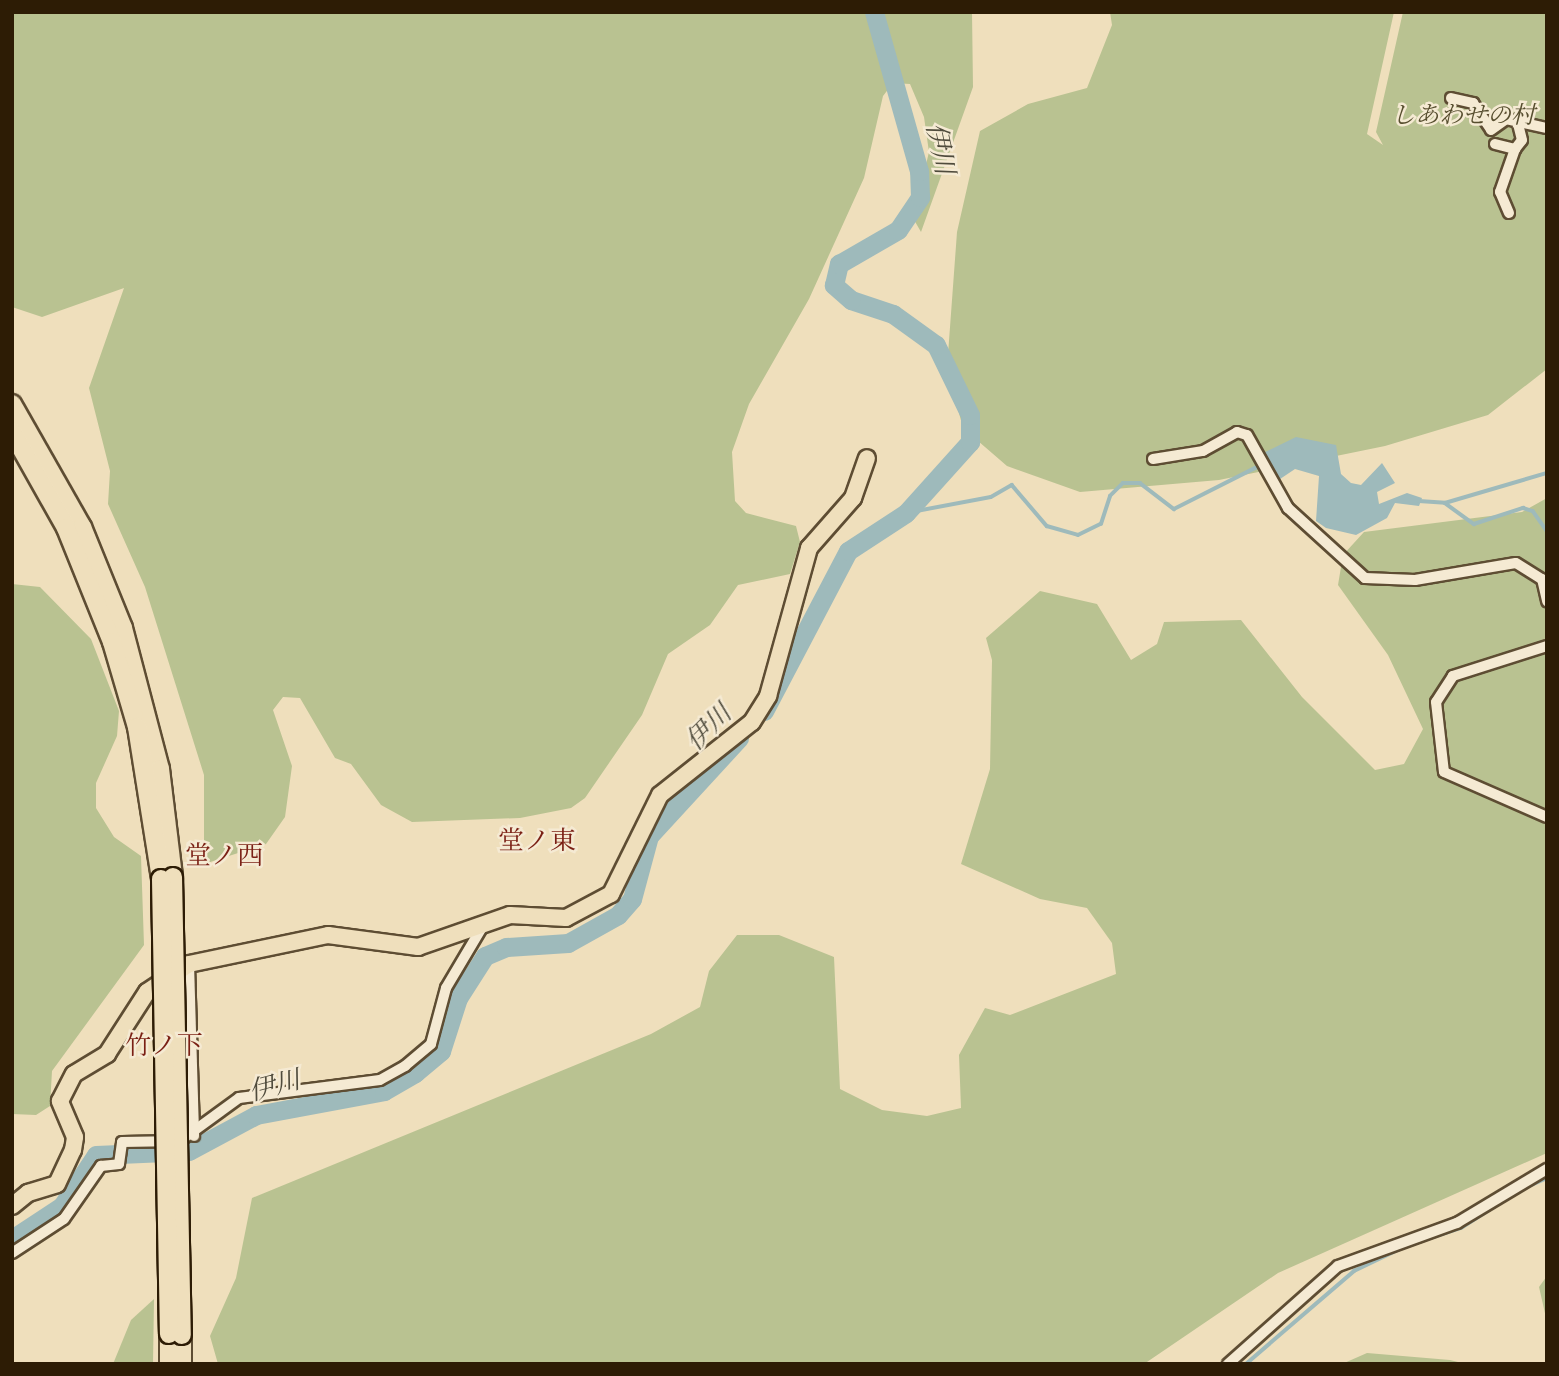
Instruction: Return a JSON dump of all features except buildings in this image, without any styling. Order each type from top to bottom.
[{"type":"highway","points":[[12,404],[82,527],[123,628],[160,769],[167,878],[176,1334],[182,1364]]},
{"type":"highway","points":[[12,432],[66,528],[112,642],[137,727],[167,878]]},
{"type":"highway","points":[[169,1364],[176,1334]]},
{"type":"main road","points":[[12,1206],[28,1192],[57,1184],[74,1150],[72,1126],[60,1101],[74,1074],[107,1054],[146,992],[190,964],[328,935],[418,947],[481,929],[510,915],[566,918],[611,894],[660,795],[752,722],[785,649],[808,548],[853,498],[867,458]]},
{"type":"street","points":[[1451,99],[1473,103],[1493,136],[1515,149]]},
{"type":"street","points":[[1493,136],[1506,119],[1547,128]]},
{"type":"street","points":[[1509,213],[1500,192],[1515,149],[1522,141],[1517,120]]},
{"type":"street","points":[[1153,459],[1203,451],[1237,432],[1247,435],[1288,508],[1365,578],[1415,580],[1516,563],[1542,579],[1547,601]]},
{"type":"street","points":[[1547,646],[1453,676],[1436,702],[1444,772],[1547,817]]},
{"type":"street","points":[[12,1253],[64,1219],[101,1166],[119,1164],[122,1142],[194,1136],[239,1098],[380,1080],[405,1066],[431,1044],[446,988],[481,929]]},
{"type":"street","points":[[190,964],[194,1136]]},
{"type":"street","points":[[1228,1364],[1338,1266],[1457,1223],[1547,1169]]},
{"type":"green space","points":[[12,12],[972,12],[973,87],[921,232],[913,218],[929,152],[924,117],[910,84],[893,83],[883,96],[864,178],[809,299],[749,404],[732,452],[735,501],[746,513],[796,526],[800,542],[790,574],[738,585],[710,625],[668,654],[642,715],[585,798],[571,808],[520,818],[412,822],[381,805],[351,764],[335,758],[300,698],[283,697],[273,710],[292,766],[285,817],[266,844],[204,864],[204,775],[145,587],[108,504],[110,471],[89,388],[124,288],[42,317],[12,307]]},
{"type":"green space","name":"しあわせの村","points":[[1110,12],[1394,12],[1367,134],[1383,145],[1376,132],[1403,12],[1547,12],[1547,369],[1488,415],[1385,446],[1219,480],[1080,492],[1007,466],[963,428],[947,368],[957,232],[980,131],[1028,104],[1087,88],[1112,25]]},
{"type":"green space","points":[[1547,498],[1547,1153],[1278,1273],[1144,1364],[218,1364],[210,1336],[236,1278],[252,1198],[651,1034],[700,1007],[709,971],[737,935],[779,935],[834,957],[840,1089],[882,1110],[927,1116],[961,1108],[959,1055],[985,1008],[1010,1015],[1116,974],[1112,943],[1087,908],[1040,899],[961,864],[990,769],[992,660],[986,638],[1040,591],[1097,604],[1131,660],[1157,644],[1164,622],[1241,620],[1302,697],[1375,770],[1404,764],[1423,729],[1388,655],[1338,585],[1343,555],[1364,532],[1522,512]]},
{"type":"green space","points":[[12,584],[40,587],[91,639],[119,711],[117,736],[96,783],[96,808],[114,837],[141,856],[144,945],[52,1071],[50,1106],[36,1115],[12,1114]]},
{"type":"green space","points":[[1547,1276],[1547,1322],[1539,1287]]},
{"type":"green space","points":[[154,1299],[153,1364],[113,1364],[131,1320]]},
{"type":"green space","points":[[1367,1353],[1450,1360],[1466,1364],[1342,1364]]},
{"type":"water","points":[[1296,437],[1336,445],[1341,474],[1351,483],[1361,485],[1382,463],[1395,483],[1377,492],[1379,504],[1407,493],[1422,498],[1419,506],[1395,503],[1387,518],[1356,535],[1326,528],[1316,521],[1319,476],[1295,469],[1274,483],[1259,455]]},
{"type":"waterway","name":"伊川","points":[[764,711],[848,551],[906,513],[970,442],[970,415],[936,345],[893,314],[851,300],[834,285],[839,264],[898,230],[920,197],[919,171],[874,12]]},
{"type":"waterway","points":[[906,513],[991,497],[1012,485],[1047,526],[1078,535],[1101,524],[1110,496],[1123,483],[1140,483],[1174,509],[1263,464]]},
{"type":"waterway","points":[[1445,503],[1547,473]]},
{"type":"waterway","points":[[1419,501],[1445,503],[1474,524],[1523,508],[1533,511],[1547,531]]},
{"type":"waterway","name":"伊川","points":[[12,1239],[62,1206],[96,1155],[189,1151],[256,1115],[384,1091],[415,1073],[441,1051],[458,998],[485,956],[506,947],[568,943],[618,915],[632,899],[649,836],[739,738]]},
{"type":"waterway","points":[[1520,1190],[1547,1178]]},
{"type":"waterway","points":[[1415,1243],[1461,1228],[1511,1196]]},
{"type":"waterway","points":[[1246,1364],[1354,1271],[1404,1247]]},
{"type":"district","name":"堂ノ東","points":[[537,843]]},
{"type":"district","name":"堂ノ西","points":[[224,858]]},
{"type":"district","name":"竹ノ下","points":[[164,1048]]}]
